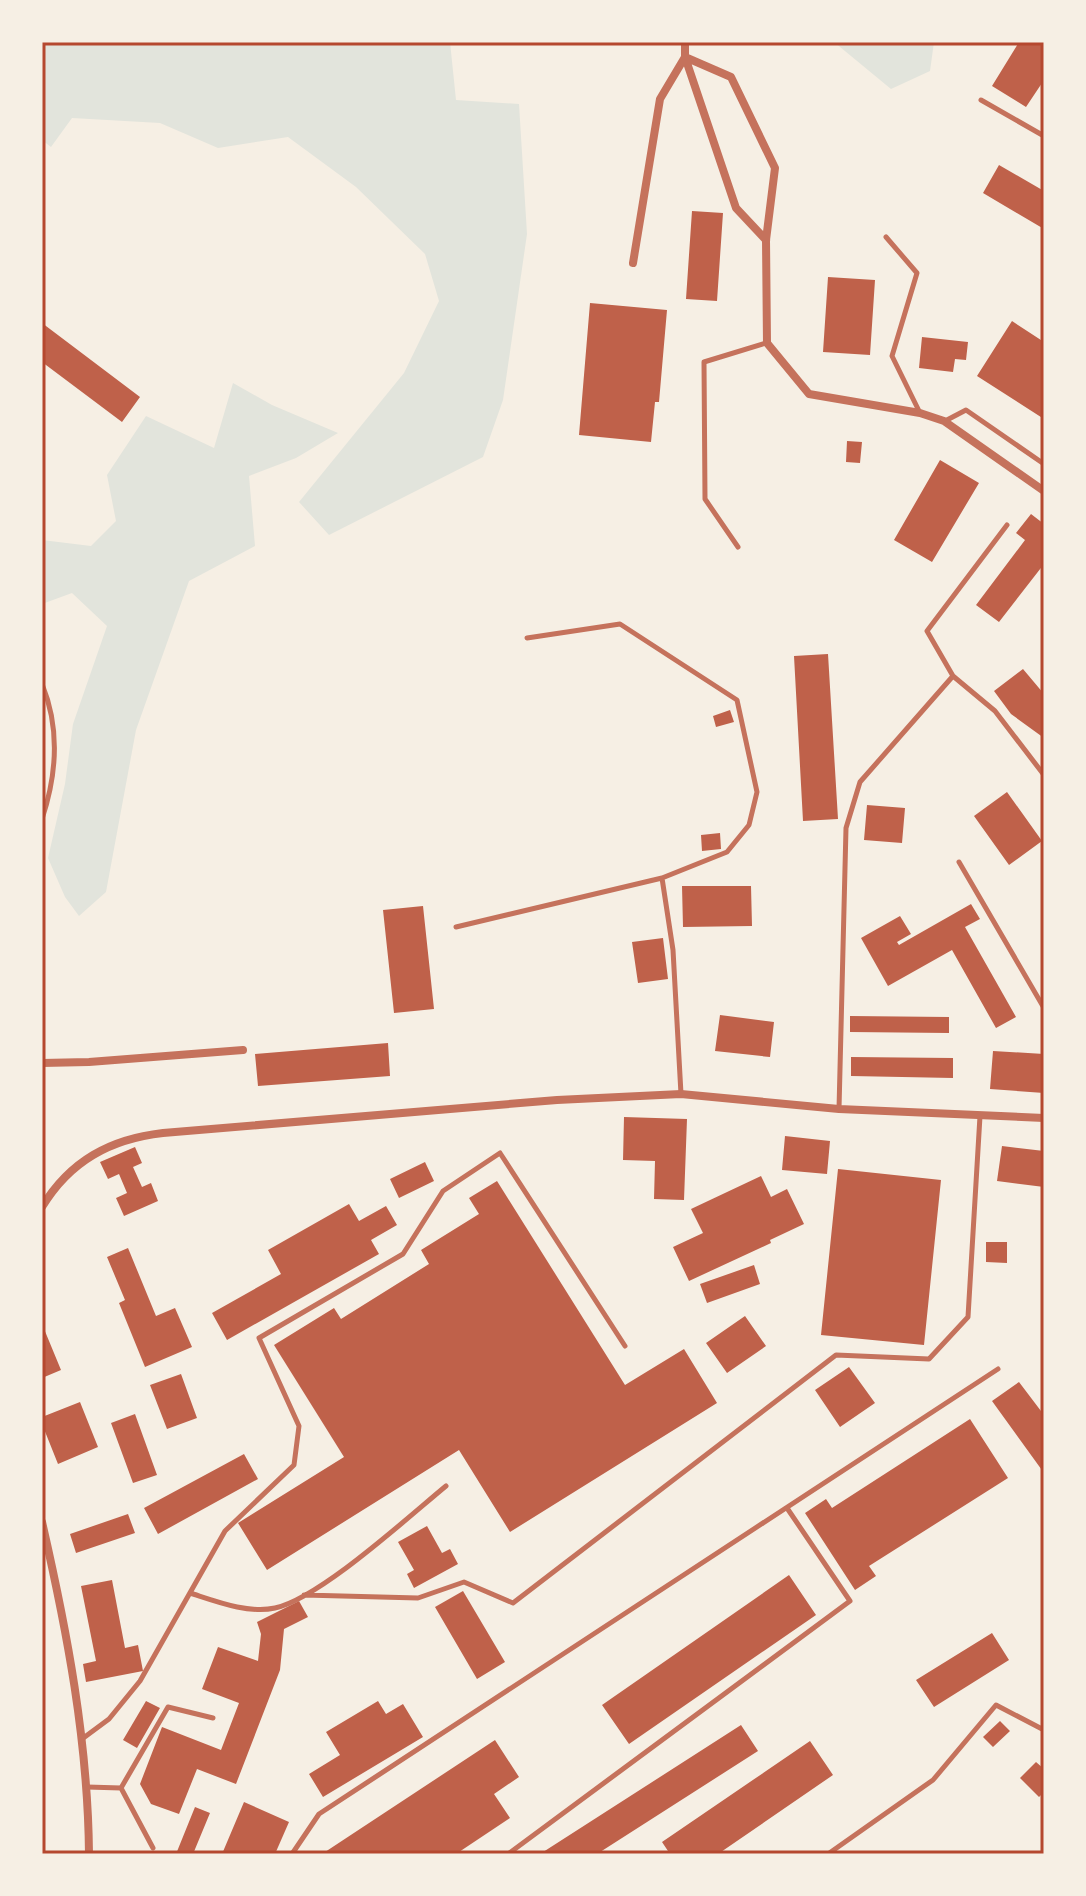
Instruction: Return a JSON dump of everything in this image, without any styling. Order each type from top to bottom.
[{"type":"street","points":[[685,42],[685,57],[736,208],[766,240]]},
{"type":"street","points":[[685,57],[731,77],[775,168],[766,240],[767,343],[809,394],[920,413],[944,421],[1044,491]]},
{"type":"street","points":[[633,263],[660,99],[685,57]]},
{"type":"street","points":[[42,1063],[243,1050]]},
{"type":"street","points":[[42,1207],[62,1179],[86,1158],[119,1141],[142,1136],[557,1100],[681,1094],[839,1109],[1044,1118]]},
{"type":"street","points":[[42,1522],[70,1658],[87,1787],[89,1854]]},
{"type":"lane","points":[[981,100],[1044,136]]},
{"type":"lane","points":[[886,237],[917,273],[892,356],[920,413]]},
{"type":"lane","points":[[738,547],[705,499],[704,362],[767,343]]},
{"type":"lane","points":[[944,421],[966,410],[1044,464]]},
{"type":"lane","points":[[1007,525],[927,631],[953,676],[995,711],[1044,775]]},
{"type":"lane","points":[[456,927],[662,878],[727,852],[749,825],[757,792],[737,700],[620,624],[527,638]]},
{"type":"lane","points":[[839,1109],[846,828],[860,782],[953,676]]},
{"type":"lane","points":[[42,684],[50,703],[56,748],[42,819]]},
{"type":"lane","points":[[959,862],[1044,1008]]},
{"type":"lane","points":[[662,878],[673,950],[681,1094]]},
{"type":"lane","points":[[304,1595],[418,1598],[464,1582],[513,1603],[836,1355],[929,1359],[968,1317],[980,1116]]},
{"type":"lane","points":[[81,1739],[109,1719],[140,1681],[225,1531],[294,1465],[299,1426],[259,1338],[403,1254],[443,1191],[500,1153],[625,1346]]},
{"type":"lane","points":[[292,1854],[319,1814],[998,1369]]},
{"type":"lane","points":[[190,1593],[233,1605],[269,1609],[304,1595],[332,1577],[446,1486]]},
{"type":"lane","points":[[508,1854],[850,1601],[787,1508]]},
{"type":"lane","points":[[828,1854],[933,1780],[996,1705],[1044,1730]]},
{"type":"lane","points":[[121,1788],[168,1707],[213,1718]]},
{"type":"lane","points":[[87,1787],[121,1788]]},
{"type":"lane","points":[[121,1788],[153,1848]]},
{"type":"shaded area","points":[[42,42],[450,42],[456,100],[519,104],[527,234],[503,400],[483,457],[329,535],[299,502],[404,373],[439,301],[425,254],[356,187],[288,137],[218,148],[160,123],[72,118],[51,147],[42,140]]},
{"type":"shaded area","points":[[834,42],[934,42],[930,71],[891,89]]},
{"type":"shaded area","points":[[233,383],[272,405],[338,433],[296,458],[249,476],[255,546],[189,581],[136,730],[106,892],[79,916],[65,897],[48,858],[65,784],[73,724],[107,626],[72,593],[42,604],[42,540],[91,546],[116,521],[107,475],[146,416],[214,448]]},
{"type":"building","points":[[1019,42],[1044,42],[1044,80],[1026,107],[992,86]]},
{"type":"building","points":[[999,165],[1044,191],[1044,229],[983,193]]},
{"type":"building","points":[[692,211],[723,213],[717,301],[686,299]]},
{"type":"building","points":[[828,277],[875,280],[870,355],[823,352]]},
{"type":"building","points":[[590,303],[667,310],[659,402],[655,402],[651,442],[579,435]]},
{"type":"building","points":[[1012,321],[1044,342],[1044,419],[977,376]]},
{"type":"building","points":[[42,323],[140,397],[122,422],[42,362]]},
{"type":"building","points":[[922,337],[968,342],[966,360],[955,359],[953,372],[919,368]]},
{"type":"building","points":[[847,441],[862,442],[860,463],[846,462]]},
{"type":"building","points":[[940,460],[979,483],[932,562],[894,540]]},
{"type":"building","points":[[1031,514],[1044,524],[1044,564],[999,622],[976,605],[1025,540],[1016,533]]},
{"type":"building","points":[[828,654],[838,819],[803,821],[794,656]]},
{"type":"building","points":[[1023,669],[1044,694],[1044,738],[1011,714],[994,691]]},
{"type":"building","points":[[730,710],[734,722],[716,727],[713,716]]},
{"type":"building","points":[[1007,792],[1042,841],[1009,865],[974,816]]},
{"type":"building","points":[[867,805],[905,808],[902,843],[864,840]]},
{"type":"building","points":[[720,833],[721,849],[702,851],[701,835]]},
{"type":"building","points":[[682,886],[751,886],[752,926],[683,927]]},
{"type":"building","points":[[971,904],[980,919],[965,927],[1016,1017],[996,1028],[952,950],[888,986],[861,938],[900,916],[911,934],[897,942],[899,945]]},
{"type":"building","points":[[423,906],[434,1009],[394,1013],[383,910]]},
{"type":"building","points":[[663,938],[668,979],[638,983],[632,942]]},
{"type":"building","points":[[720,1015],[774,1022],[770,1057],[715,1051]]},
{"type":"building","points":[[850,1016],[949,1017],[949,1033],[850,1032]]},
{"type":"building","points":[[388,1043],[390,1076],[258,1086],[255,1054]]},
{"type":"building","points":[[993,1051],[1044,1054],[1044,1093],[990,1089]]},
{"type":"building","points":[[851,1057],[953,1058],[953,1078],[851,1076]]},
{"type":"building","points":[[624,1117],[687,1119],[684,1200],[654,1199],[655,1161],[623,1160]]},
{"type":"building","points":[[785,1136],[830,1141],[827,1174],[782,1170]]},
{"type":"building","points":[[1002,1146],[1044,1151],[1044,1187],[997,1181]]},
{"type":"building","points":[[135,1147],[142,1163],[133,1167],[142,1187],[151,1183],[158,1201],[124,1216],[116,1198],[127,1193],[119,1174],[108,1179],[100,1162]]},
{"type":"building","points":[[425,1162],[434,1181],[399,1198],[390,1179]]},
{"type":"building","points":[[838,1169],[941,1180],[924,1345],[821,1335]]},
{"type":"building","points":[[761,1176],[771,1197],[787,1189],[804,1224],[689,1281],[673,1247],[703,1233],[691,1209]]},
{"type":"building","points":[[497,1181],[625,1385],[684,1349],[717,1403],[510,1532],[459,1450],[267,1570],[238,1523],[344,1457],[274,1345],[334,1308],[341,1319],[429,1264],[421,1250],[479,1214],[469,1198]]},
{"type":"building","points":[[349,1204],[359,1221],[386,1206],[397,1225],[371,1240],[379,1254],[227,1340],[212,1313],[281,1274],[268,1250]]},
{"type":"building","points":[[986,1242],[1007,1242],[1007,1263],[986,1262]]},
{"type":"building","points":[[128,1248],[156,1316],[175,1308],[192,1347],[145,1367],[119,1303],[125,1300],[107,1257]]},
{"type":"building","points":[[754,1265],[760,1284],[707,1303],[700,1284]]},
{"type":"building","points":[[745,1316],[766,1346],[727,1373],[706,1343]]},
{"type":"building","points":[[42,1324],[61,1370],[42,1378]]},
{"type":"building","points":[[849,1367],[875,1403],[840,1427],[815,1390]]},
{"type":"building","points":[[181,1374],[197,1418],[167,1429],[150,1385]]},
{"type":"building","points":[[1019,1382],[1044,1415],[1044,1473],[992,1401]]},
{"type":"building","points":[[80,1402],[98,1447],[58,1464],[42,1417]]},
{"type":"building","points":[[135,1414],[157,1475],[133,1483],[111,1423]]},
{"type":"building","points":[[970,1419],[1008,1478],[869,1566],[876,1576],[855,1590],[805,1513],[826,1499],[832,1508]]},
{"type":"building","points":[[244,1454],[258,1479],[158,1534],[144,1508]]},
{"type":"building","points":[[128,1514],[135,1533],[76,1553],[70,1534]]},
{"type":"building","points":[[427,1526],[442,1553],[450,1549],[458,1564],[414,1588],[407,1574],[414,1570],[398,1542]]},
{"type":"building","points":[[789,1575],[816,1615],[629,1744],[602,1705]]},
{"type":"building","points":[[112,1580],[125,1648],[138,1645],[143,1671],[86,1682],[83,1664],[96,1661],[81,1586]]},
{"type":"building","points":[[463,1591],[505,1662],[477,1679],[435,1607]]},
{"type":"building","points":[[299,1601],[308,1617],[284,1629],[280,1670],[236,1784],[197,1769],[179,1814],[151,1804],[140,1784],[162,1727],[221,1750],[239,1703],[202,1689],[218,1647],[258,1661],[261,1634],[257,1622]]},
{"type":"building","points":[[992,1633],[1009,1660],[934,1707],[916,1680]]},
{"type":"building","points":[[146,1701],[160,1708],[137,1748],[123,1740]]},
{"type":"building","points":[[378,1701],[386,1714],[403,1704],[423,1737],[323,1797],[309,1774],[340,1755],[326,1732]]},
{"type":"building","points":[[1000,1721],[1010,1731],[993,1747],[983,1737]]},
{"type":"building","points":[[741,1725],[758,1751],[597,1854],[540,1854]]},
{"type":"building","points":[[495,1740],[519,1777],[494,1794],[510,1818],[456,1854],[322,1854]]},
{"type":"building","points":[[810,1741],[833,1775],[718,1854],[670,1854],[662,1842]]},
{"type":"building","points":[[1036,1762],[1044,1769],[1044,1792],[1039,1797],[1020,1778]]},
{"type":"building","points":[[244,1802],[289,1822],[275,1854],[222,1854]]},
{"type":"building","points":[[195,1807],[210,1813],[193,1854],[176,1854]]}]
